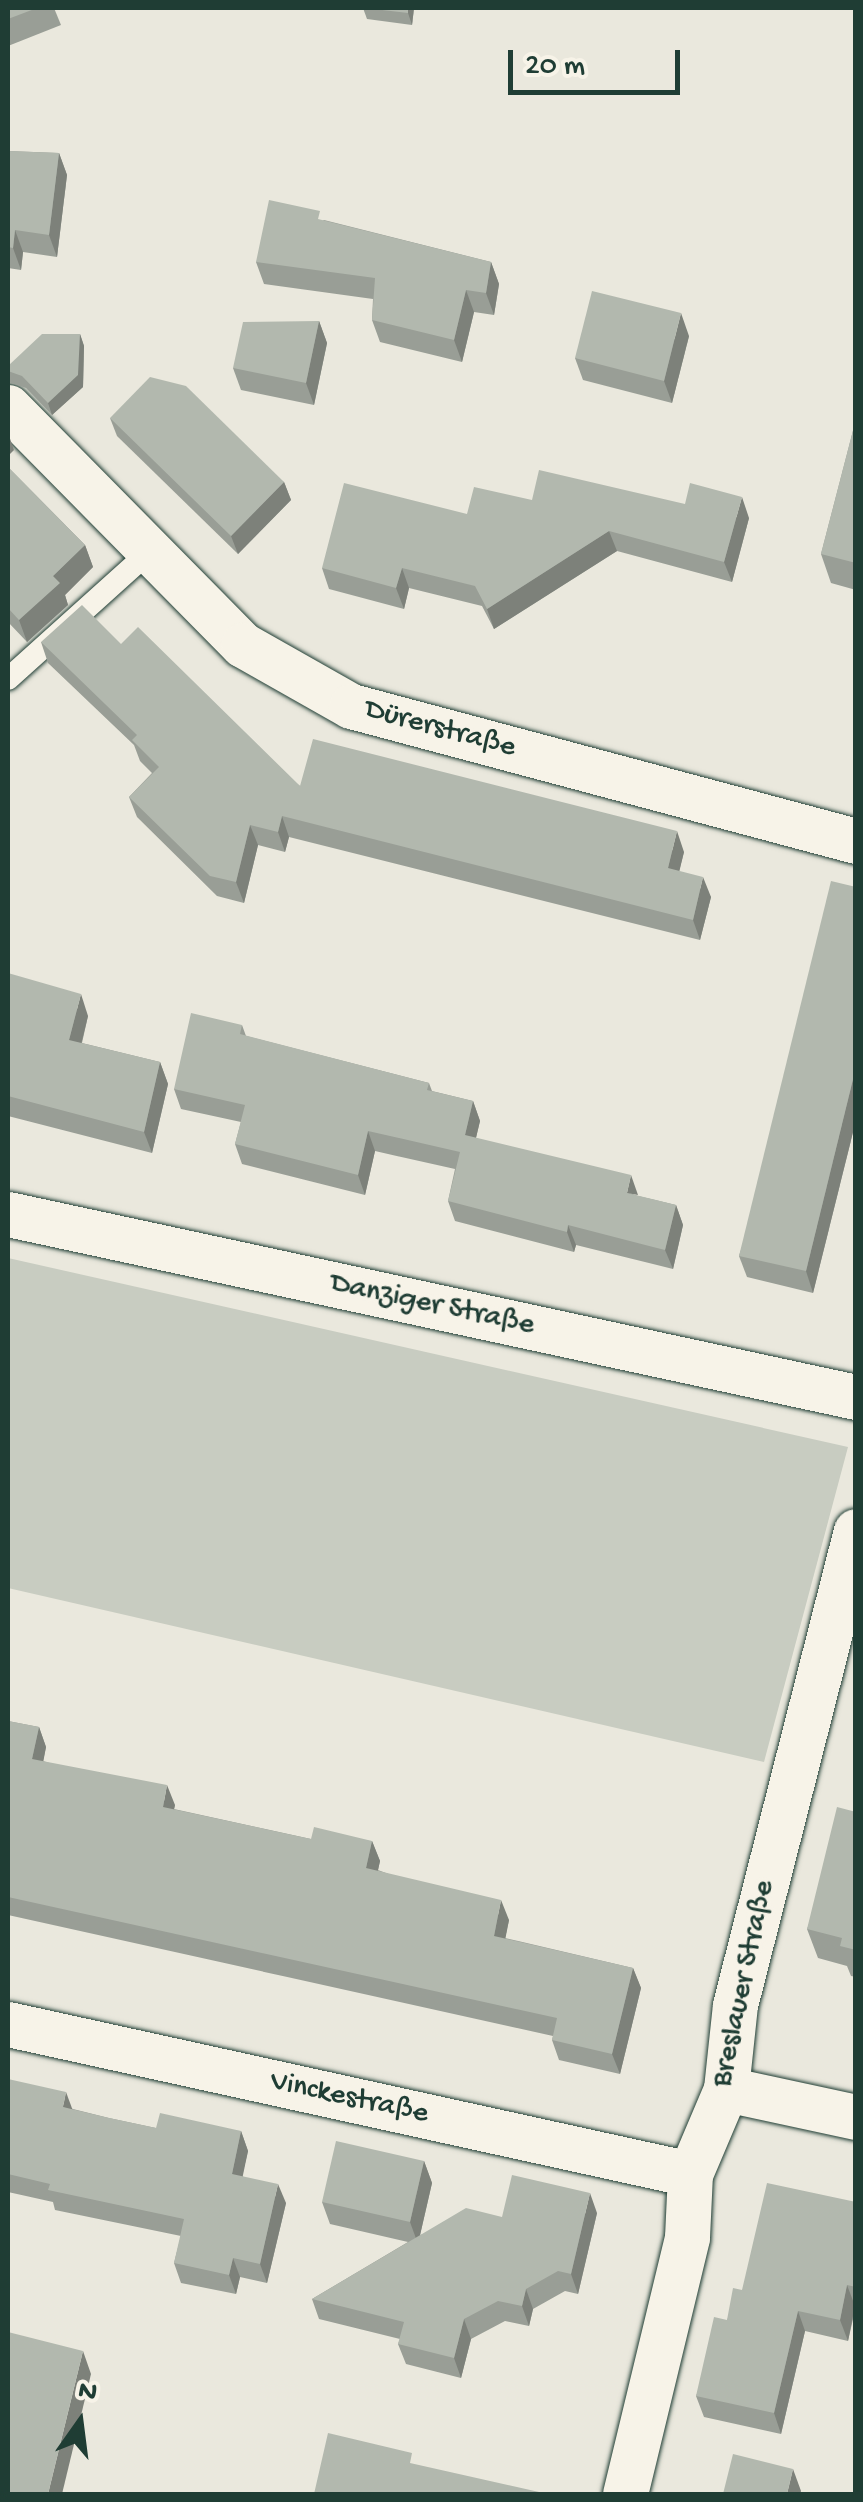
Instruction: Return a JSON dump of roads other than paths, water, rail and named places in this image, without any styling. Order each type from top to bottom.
[{"type":"street","name":"Dürerstraße","points":[[8,407],[243,645],[350,706],[856,841]]},
{"type":"street","name":"Danziger Straße","points":[[8,1214],[856,1397]]},
{"type":"street","name":"Breslauer Straße","points":[[624,2494],[687,2236],[690,2174],[726,2089],[734,2004],[856,1531]]},
{"type":"street","name":"Vinckestraße","points":[[8,2024],[690,2174]]},
{"type":"street","points":[[726,2089],[856,2117]]},
{"type":"lane","points":[[8,679],[150,551]]}]
